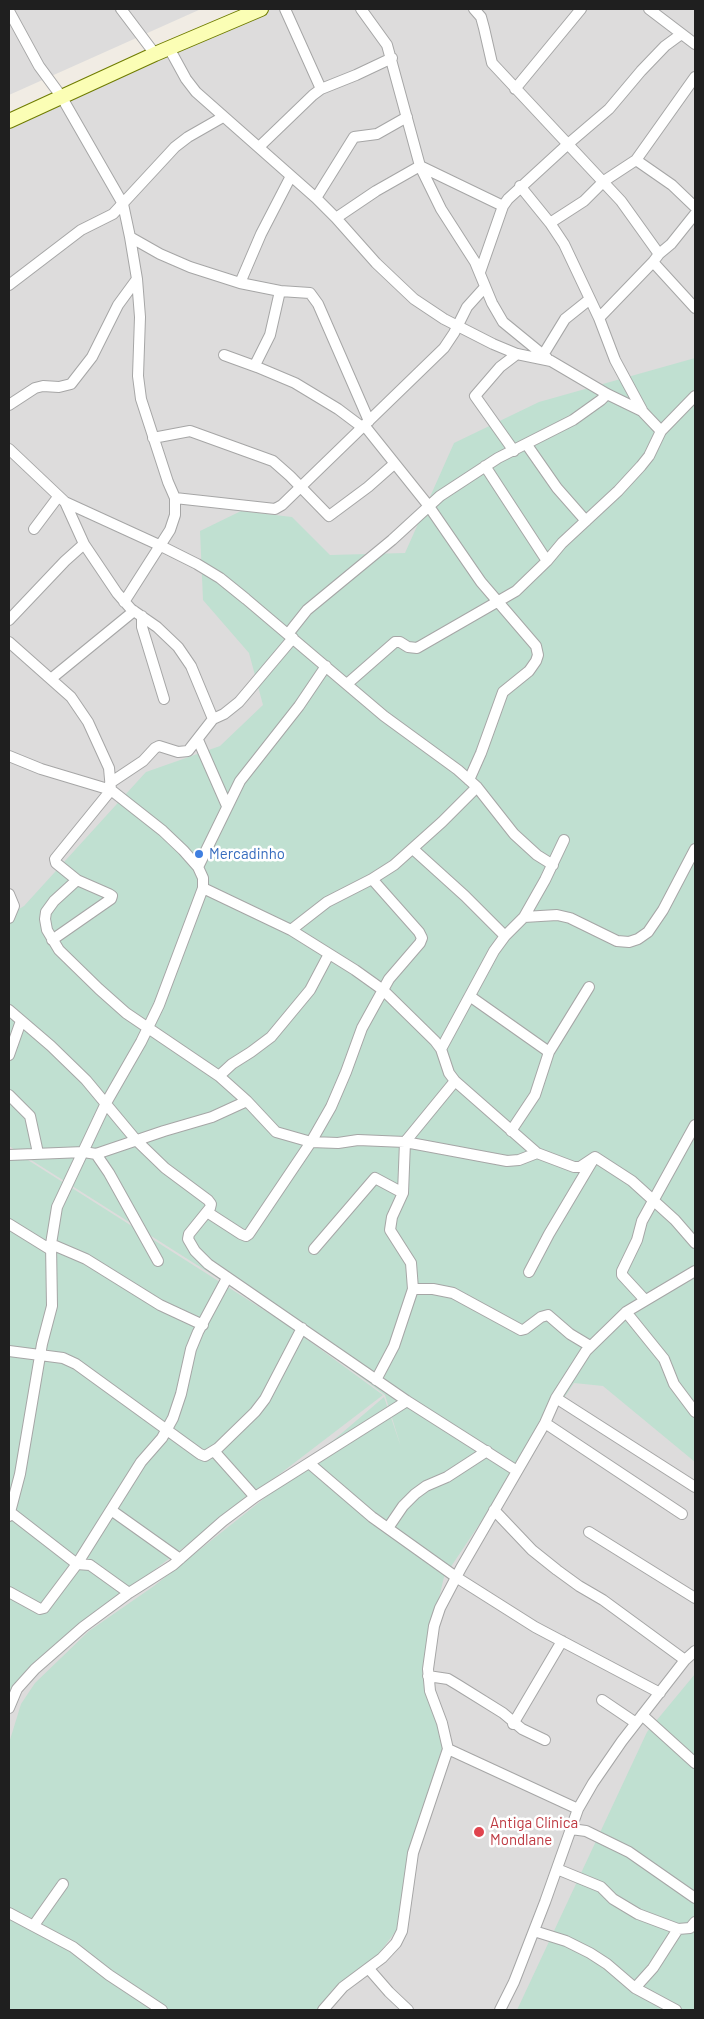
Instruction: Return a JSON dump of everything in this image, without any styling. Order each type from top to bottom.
[{"type":"main road","points":[[9,121],[155,54],[261,9]]},
{"type":"street","points":[[121,9],[155,54]]},
{"type":"street","points":[[285,9],[322,89]]},
{"type":"street","points":[[361,9],[387,45],[392,58],[420,166],[441,208],[480,272],[485,287],[504,322],[547,358],[607,394],[642,411]]},
{"type":"street","points":[[474,9],[481,17],[492,63],[604,181],[634,217],[656,258],[695,308]]},
{"type":"street","points":[[515,89],[581,9]]},
{"type":"street","points":[[649,9],[680,35],[695,44]]},
{"type":"street","points":[[9,10],[39,66],[62,96],[123,204],[130,237],[137,279],[140,317],[138,376],[141,399],[175,498],[175,515],[170,530],[124,602]]},
{"type":"street","points":[[480,272],[503,206],[520,186],[609,109],[665,46],[680,35]]},
{"type":"street","points":[[169,48],[186,79],[196,92],[316,198],[376,263],[414,298],[432,312],[517,354],[547,358]]},
{"type":"street","points":[[259,147],[313,95],[322,89],[356,76],[392,58]]},
{"type":"street","points":[[550,223],[584,201],[604,181],[636,160],[695,77]]},
{"type":"street","points":[[9,285],[60,244],[81,230],[113,214],[175,147],[188,137],[223,117]]},
{"type":"street","points":[[316,198],[354,137],[378,134],[407,117]]},
{"type":"street","points":[[636,160],[672,185],[695,207]]},
{"type":"street","points":[[420,166],[503,206]]},
{"type":"street","points":[[336,218],[376,191],[420,166]]},
{"type":"street","points":[[240,283],[261,234],[291,176]]},
{"type":"street","points":[[520,186],[550,223],[564,244],[599,318],[615,360],[642,411],[660,431]]},
{"type":"street","points":[[599,318],[671,244],[695,214]]},
{"type":"street","points":[[130,237],[160,254],[190,267],[240,283],[280,291],[305,292],[313,297],[365,424],[394,464],[428,505],[481,582],[536,646],[538,655],[536,661],[528,671],[503,692],[481,753],[473,784],[413,849],[385,871],[328,902],[291,930]]},
{"type":"street","points":[[9,405],[35,388],[43,386],[59,387],[71,384],[92,357],[118,305],[137,279]]},
{"type":"street","points":[[175,498],[275,509],[282,505],[444,348],[467,307],[485,287]]},
{"type":"street","points":[[257,367],[255,365],[270,335],[280,291]]},
{"type":"street","points":[[547,358],[565,319],[590,299]]},
{"type":"street","points":[[224,354],[295,383],[365,424]]},
{"type":"street","points":[[514,451],[475,396],[500,367],[517,354]]},
{"type":"street","points":[[52,940],[111,899],[112,896],[109,894],[77,880],[56,863],[55,859],[111,787],[143,761],[155,748],[163,747],[185,752],[198,740],[213,719],[224,714],[239,702],[290,636],[307,610],[392,540],[428,505],[485,466],[573,420],[607,394]]},
{"type":"street","points":[[347,684],[395,642],[417,648],[516,591],[641,466],[649,456],[660,431],[695,396]]},
{"type":"street","points":[[153,438],[190,431],[251,455],[273,461],[326,515],[331,515],[394,464]]},
{"type":"street","points":[[527,445],[557,488],[586,521]]},
{"type":"street","points":[[9,449],[62,499],[159,545],[220,578],[384,716],[458,770],[473,784],[514,834],[537,855],[553,865]]},
{"type":"street","points":[[485,466],[547,561]]},
{"type":"street","points":[[34,529],[62,499]]},
{"type":"street","points":[[62,499],[84,544],[124,602],[168,635],[178,647],[191,666],[213,719]]},
{"type":"street","points":[[9,620],[65,561],[84,544]]},
{"type":"street","points":[[52,678],[138,613]]},
{"type":"street","points":[[138,613],[164,699]]},
{"type":"street","points":[[9,642],[72,697],[88,722],[109,768],[111,787]]},
{"type":"street","points":[[198,867],[227,806],[248,769],[299,706],[326,666]]},
{"type":"street","points":[[198,740],[227,806]]},
{"type":"street","points":[[9,756],[42,769],[111,787],[164,831],[198,867],[203,878],[204,888],[159,1006],[106,1103],[57,1207],[51,1247],[52,1306],[41,1354],[20,1474],[11,1497],[9,1514],[77,1564],[90,1565],[129,1593]]},
{"type":"street","points":[[442,1050],[494,952],[505,936],[524,917],[553,865],[564,840]]},
{"type":"street","points":[[524,917],[557,915],[570,918],[617,941],[629,942],[638,939],[648,932],[662,910],[695,848]]},
{"type":"street","points":[[413,849],[465,896],[505,936]]},
{"type":"street","points":[[207,1212],[246,1236],[258,1222],[311,1142],[334,1100],[362,1028],[389,979],[420,943],[422,938],[372,879]]},
{"type":"street","points":[[77,880],[54,900],[46,912],[45,919],[52,940],[59,950],[99,990],[126,1013],[219,1076],[247,1101],[276,1132],[311,1142],[338,1143],[358,1140],[405,1142],[507,1161],[519,1160],[537,1152]]},
{"type":"street","points":[[204,888],[291,930],[383,990],[442,1050],[450,1073],[455,1081],[537,1152],[574,1167],[580,1167],[595,1156]]},
{"type":"street","points":[[9,894],[14,906],[9,918]]},
{"type":"street","points":[[219,1076],[232,1064],[252,1052],[271,1037],[310,990],[329,954]]},
{"type":"street","points":[[511,1131],[535,1095],[549,1052],[589,987]]},
{"type":"street","points":[[470,998],[549,1052]]},
{"type":"street","points":[[9,1010],[81,1075],[136,1140],[166,1168],[208,1200],[211,1204],[207,1212],[189,1234],[190,1243],[208,1264],[407,1401],[516,1471]]},
{"type":"street","points":[[9,1055],[21,1020]]},
{"type":"street","points":[[376,1380],[394,1346],[413,1289],[411,1263],[390,1230],[392,1217],[403,1193],[405,1142],[455,1081]]},
{"type":"street","points":[[9,1095],[30,1116],[38,1153]]},
{"type":"street","points":[[9,1155],[84,1152],[96,1154],[212,1117],[247,1101]]},
{"type":"street","points":[[645,1300],[621,1273],[637,1240],[642,1221],[695,1125]]},
{"type":"street","points":[[96,1154],[109,1173],[158,1262]]},
{"type":"street","points":[[595,1156],[632,1181],[695,1243]]},
{"type":"street","points":[[528,1272],[595,1156]]},
{"type":"street","points":[[314,1249],[375,1178],[403,1193]]},
{"type":"street","points":[[9,1224],[51,1247],[86,1259],[160,1305],[202,1325]]},
{"type":"street","points":[[324,2010],[343,1987],[370,1970],[396,1942],[402,1931],[413,1852],[448,1749],[442,1723],[430,1691],[428,1676],[434,1626],[440,1608],[516,1471],[545,1423],[556,1398],[590,1346],[626,1312],[645,1300],[693,1276]]},
{"type":"street","points":[[9,1592],[40,1609],[44,1608],[77,1564],[141,1462],[162,1438],[167,1429],[181,1394],[191,1349],[227,1278]]},
{"type":"street","points":[[413,1289],[433,1289],[453,1293],[521,1330],[525,1330],[541,1317],[548,1314],[570,1334],[590,1346]]},
{"type":"street","points":[[626,1312],[664,1359],[674,1384],[695,1412]]},
{"type":"street","points":[[9,1350],[63,1358],[76,1364],[205,1456],[214,1451],[265,1400],[302,1328]]},
{"type":"street","points":[[556,1398],[695,1487]]},
{"type":"street","points":[[9,1708],[17,1689],[35,1669],[84,1627],[129,1593],[180,1559],[223,1521],[255,1497],[407,1401]]},
{"type":"street","points":[[545,1423],[682,1514]]},
{"type":"street","points":[[214,1451],[255,1497]]},
{"type":"street","points":[[388,1528],[408,1499],[426,1486],[447,1477],[487,1451]]},
{"type":"street","points":[[309,1463],[352,1501],[456,1577],[535,1627],[660,1693]]},
{"type":"street","points":[[111,1510],[180,1559]]},
{"type":"street","points":[[494,1510],[532,1550],[557,1570],[578,1586],[611,1605],[685,1660]]},
{"type":"street","points":[[589,1532],[695,1598]]},
{"type":"street","points":[[513,1724],[562,1641]]},
{"type":"street","points":[[500,2010],[514,1982],[534,1931],[578,1809],[593,1783],[639,1719],[685,1660],[695,1651]]},
{"type":"street","points":[[428,1676],[448,1679],[502,1713],[513,1724],[545,1740]]},
{"type":"street","points":[[602,1700],[639,1719],[695,1763]]},
{"type":"street","points":[[448,1749],[578,1809]]},
{"type":"street","points":[[571,1829],[586,1831],[629,1852],[695,1898]]},
{"type":"street","points":[[557,1869],[601,1887],[612,1899],[638,1914],[678,1929],[690,1928],[695,1922]]},
{"type":"street","points":[[34,1925],[63,1884]]},
{"type":"street","points":[[9,1913],[73,1947],[109,1975],[162,2010]]},
{"type":"street","points":[[635,1988],[653,1968],[678,1929]]},
{"type":"street","points":[[534,1931],[566,1940],[590,1953],[607,1964],[635,1988],[676,2010]]},
{"type":"street","points":[[370,1970],[408,2010]]},
{"type":"shaded area","points":[[9,9],[201,9],[9,95]]},
{"type":"shaded area","points":[[267,9],[695,9],[695,2010],[9,2010],[9,123]]},
{"type":"green space","points":[[695,358],[695,1462],[603,1386],[574,1383],[444,1577],[424,1661],[426,1695],[434,1707],[446,1751],[438,1771],[399,1927],[377,1956],[333,1989],[318,2010],[9,2010],[9,1743],[21,1704],[35,1683],[89,1631],[154,1586],[281,1485],[384,1397],[401,1447],[385,1395],[287,1322],[9,1146],[9,915],[24,906],[146,772],[220,746],[263,705],[249,653],[203,600],[200,531],[241,511],[292,517],[330,555],[405,553],[454,443],[539,402]]},
{"type":"green space","points":[[9,1148],[286,1324],[383,1395],[81,1626],[28,1673],[10,1692]]},
{"type":"green space","points":[[695,1674],[695,2010],[517,2010],[647,1732]]},
{"type":"place","name":"Mercadinho","points":[[199,854]]},
{"type":"place","name":"Antiga Clínica Mondlane","points":[[479,1832]]}]
